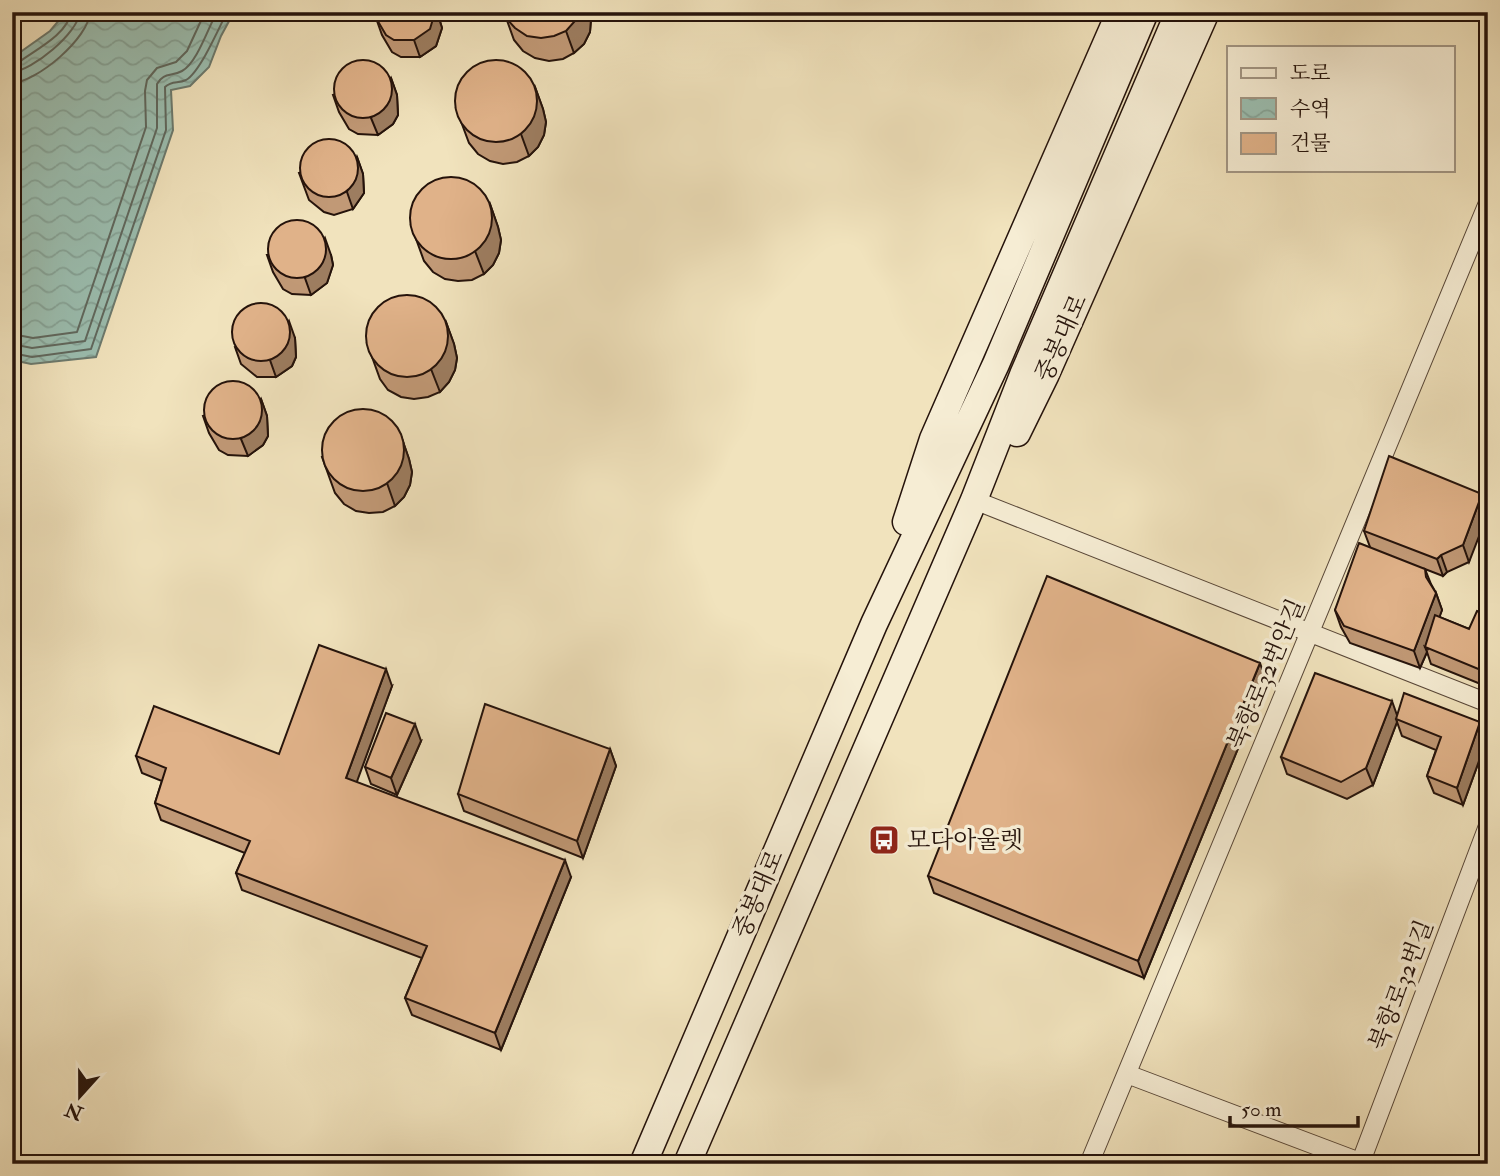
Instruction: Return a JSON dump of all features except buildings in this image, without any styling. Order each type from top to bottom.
[{"type":"main road","name":"중봉대로","points":[[874,624],[933,439],[1120,12]]},
{"type":"main road","name":"중봉대로","points":[[643,1164],[874,624],[996,364],[1144,12]]},
{"type":"main road","name":"중봉대로","points":[[978,502],[1023,376],[1179,12]]},
{"type":"main road","name":"중봉대로","points":[[687,1164],[906,658],[978,502],[1046,374],[1206,12]]},
{"type":"street","name":"북항로32번안길","points":[[1089,1164],[1488,203]]},
{"type":"street","points":[[978,502],[1488,703]]},
{"type":"street","name":"북항로32번길","points":[[1127,1074],[1362,1163],[1488,826]]},
{"type":"water","points":[[66,12],[234,12],[209,67],[190,86],[171,90],[173,130],[96,357],[31,364],[12,360],[12,58],[50,31]]},
{"type":"place","name":"모다아울렛","points":[[884,840]]}]
